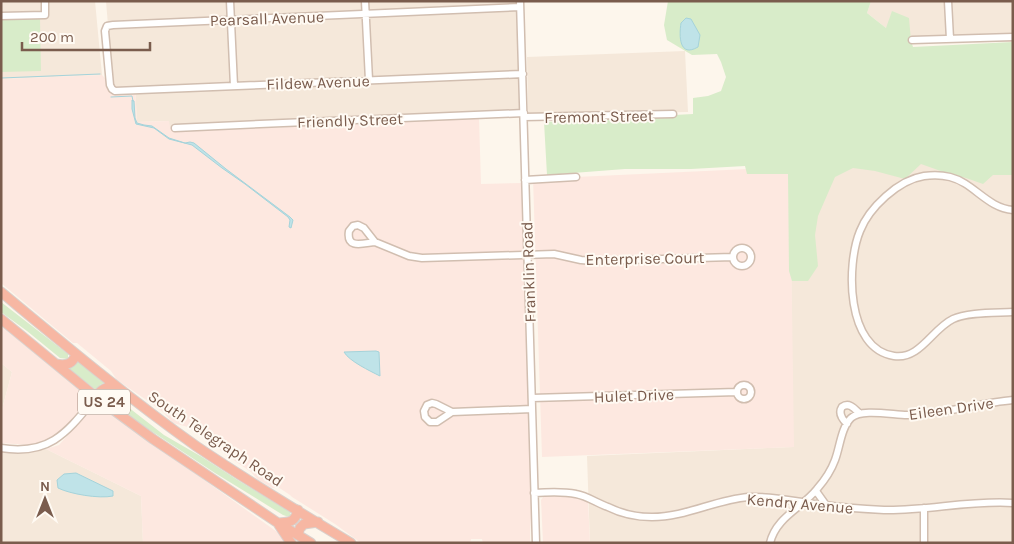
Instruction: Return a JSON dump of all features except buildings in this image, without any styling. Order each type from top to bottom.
[{"type":"highway","name":"South Telegraph Road","points":[[1,292],[116,386],[164,422],[226,466],[351,543]]},
{"type":"highway","name":"US 24","points":[[1,319],[96,397],[153,439],[311,543]]},
{"type":"highway","points":[[56,364],[67,365],[75,359],[76,354]]},
{"type":"highway","points":[[96,397],[102,389],[116,386]]},
{"type":"highway","points":[[291,543],[278,523],[293,520],[298,510]]},
{"type":"highway","points":[[298,535],[300,528],[304,524],[318,522]]},
{"type":"street","points":[[1,16],[45,14],[45,1]]},
{"type":"street","points":[[230,1],[234,86]]},
{"type":"street","points":[[365,1],[369,80]]},
{"type":"street","points":[[948,1],[950,39]]},
{"type":"street","name":"Pearsall Avenue","points":[[114,91],[110,86],[105,29],[110,25],[366,14],[520,4]]},
{"type":"street","name":"Franklin Road","points":[[520,4],[536,543]]},
{"type":"street","points":[[912,40],[1013,36]]},
{"type":"street","name":"Fildew Avenue","points":[[114,91],[523,74]]},
{"type":"street","name":"Fremont Street","points":[[524,115],[674,114]]},
{"type":"street","name":"Friendly Street","points":[[176,128],[524,115]]},
{"type":"street","points":[[1013,210],[995,205],[966,184],[954,178],[947,176],[914,178],[896,188],[872,211],[862,225],[854,256],[852,280],[853,300],[862,331],[871,344],[881,352],[898,357],[910,354],[920,348],[945,324],[958,317],[1013,312]]},
{"type":"street","points":[[525,180],[576,178]]},
{"type":"street","name":"Enterprise Court","points":[[375,242],[418,258],[554,254],[588,261],[733,257]]},
{"type":"street","name":"Hulet Drive","points":[[532,398],[737,392]]},
{"type":"street","points":[[1,448],[29,449],[50,443],[59,438],[72,426],[96,397]]},
{"type":"street","name":"Eileen Drive","points":[[770,543],[773,533],[786,516],[816,491],[826,478],[833,465],[847,424],[853,416],[867,412],[914,414],[1013,400]]},
{"type":"street","name":"Eileen Drive","points":[[847,424],[840,413],[843,406],[851,406],[859,413]]},
{"type":"street","points":[[452,412],[532,410]]},
{"type":"street","points":[[816,491],[826,505]]},
{"type":"street","name":"Kendry Avenue","points":[[534,493],[560,492],[576,494],[619,512],[649,517],[673,516],[727,500],[741,498],[768,497],[826,505],[885,510],[981,502],[1013,503]]},
{"type":"street","points":[[924,508],[924,543]]},
{"type":"shaded area","points":[[1,1],[95,1],[102,75],[1,79]]},
{"type":"shaded area","points":[[106,1],[518,1],[521,107],[513,110],[439,115],[292,119],[195,126],[169,127],[169,121],[137,122],[135,87],[115,88],[113,86]]},
{"type":"shaded area","points":[[871,1],[1013,1],[1013,42],[911,41],[886,28],[867,13]]},
{"type":"shaded area","points":[[685,51],[688,112],[529,115],[527,57]]},
{"type":"shaded area","points":[[102,75],[115,88],[135,87],[137,122],[169,121],[170,127],[269,121],[269,128],[479,118],[481,184],[524,183],[534,514],[531,515],[530,543],[483,543],[482,539],[471,539],[470,543],[361,543],[278,487],[272,488],[257,479],[251,472],[188,427],[173,423],[163,412],[117,380],[111,371],[77,343],[73,343],[1,283],[1,79]]},
{"type":"shaded area","points":[[1013,160],[1013,543],[590,543],[587,456],[793,447],[790,167]]},
{"type":"shaded area","points":[[790,167],[794,447],[542,457],[533,178]]},
{"type":"shaded area","points":[[1,326],[91,399],[68,426],[57,436],[44,442],[28,445],[1,443],[1,413],[12,372],[1,363]]},
{"type":"shaded area","points":[[1,363],[12,372],[1,413]]},
{"type":"shaded area","points":[[96,403],[280,534],[288,543],[143,543],[141,496],[46,449],[59,445]]},
{"type":"shaded area","points":[[46,449],[141,496],[143,543],[1,543],[1,451],[28,452]]},
{"type":"shaded area","points":[[550,494],[578,496],[588,501],[590,543],[543,543],[541,500],[544,496]]},
{"type":"green space","points":[[668,1],[871,1],[867,13],[886,28],[892,11],[909,18],[913,47],[1013,42],[1013,175],[993,175],[983,184],[921,164],[905,179],[875,171],[853,168],[835,177],[818,216],[815,235],[818,266],[808,281],[792,281],[789,271],[788,174],[747,174],[745,166],[691,169],[625,169],[547,175],[544,122],[693,114],[693,98],[708,96],[721,91],[726,77],[717,54],[692,55],[667,40],[664,25]]},
{"type":"green space","points":[[40,18],[41,71],[1,72],[1,19]]},
{"type":"green space","points":[[1,302],[68,354],[68,359],[60,358],[1,312]]},
{"type":"green space","points":[[77,361],[104,383],[96,390],[68,368]]},
{"type":"green space","points":[[110,393],[164,435],[290,512],[291,516],[283,515],[127,415],[105,397],[105,394]]},
{"type":"water","points":[[686,18],[691,19],[700,35],[698,47],[692,50],[684,48],[680,39],[681,23]]},
{"type":"water","points":[[132,100],[134,101],[137,123],[152,126],[169,138],[185,143],[194,143],[290,217],[293,220],[291,228],[289,227],[290,220],[288,217],[192,145],[169,139],[154,128],[136,124],[132,109]]},
{"type":"water","points":[[344,352],[379,352],[380,376],[355,362]]},
{"type":"water","points":[[76,473],[113,491],[113,496],[85,495],[58,488],[57,480],[64,474]]},
{"type":"waterway","points":[[1,78],[100,74]]},
{"type":"waterway","points":[[111,97],[132,96],[133,101]]}]
